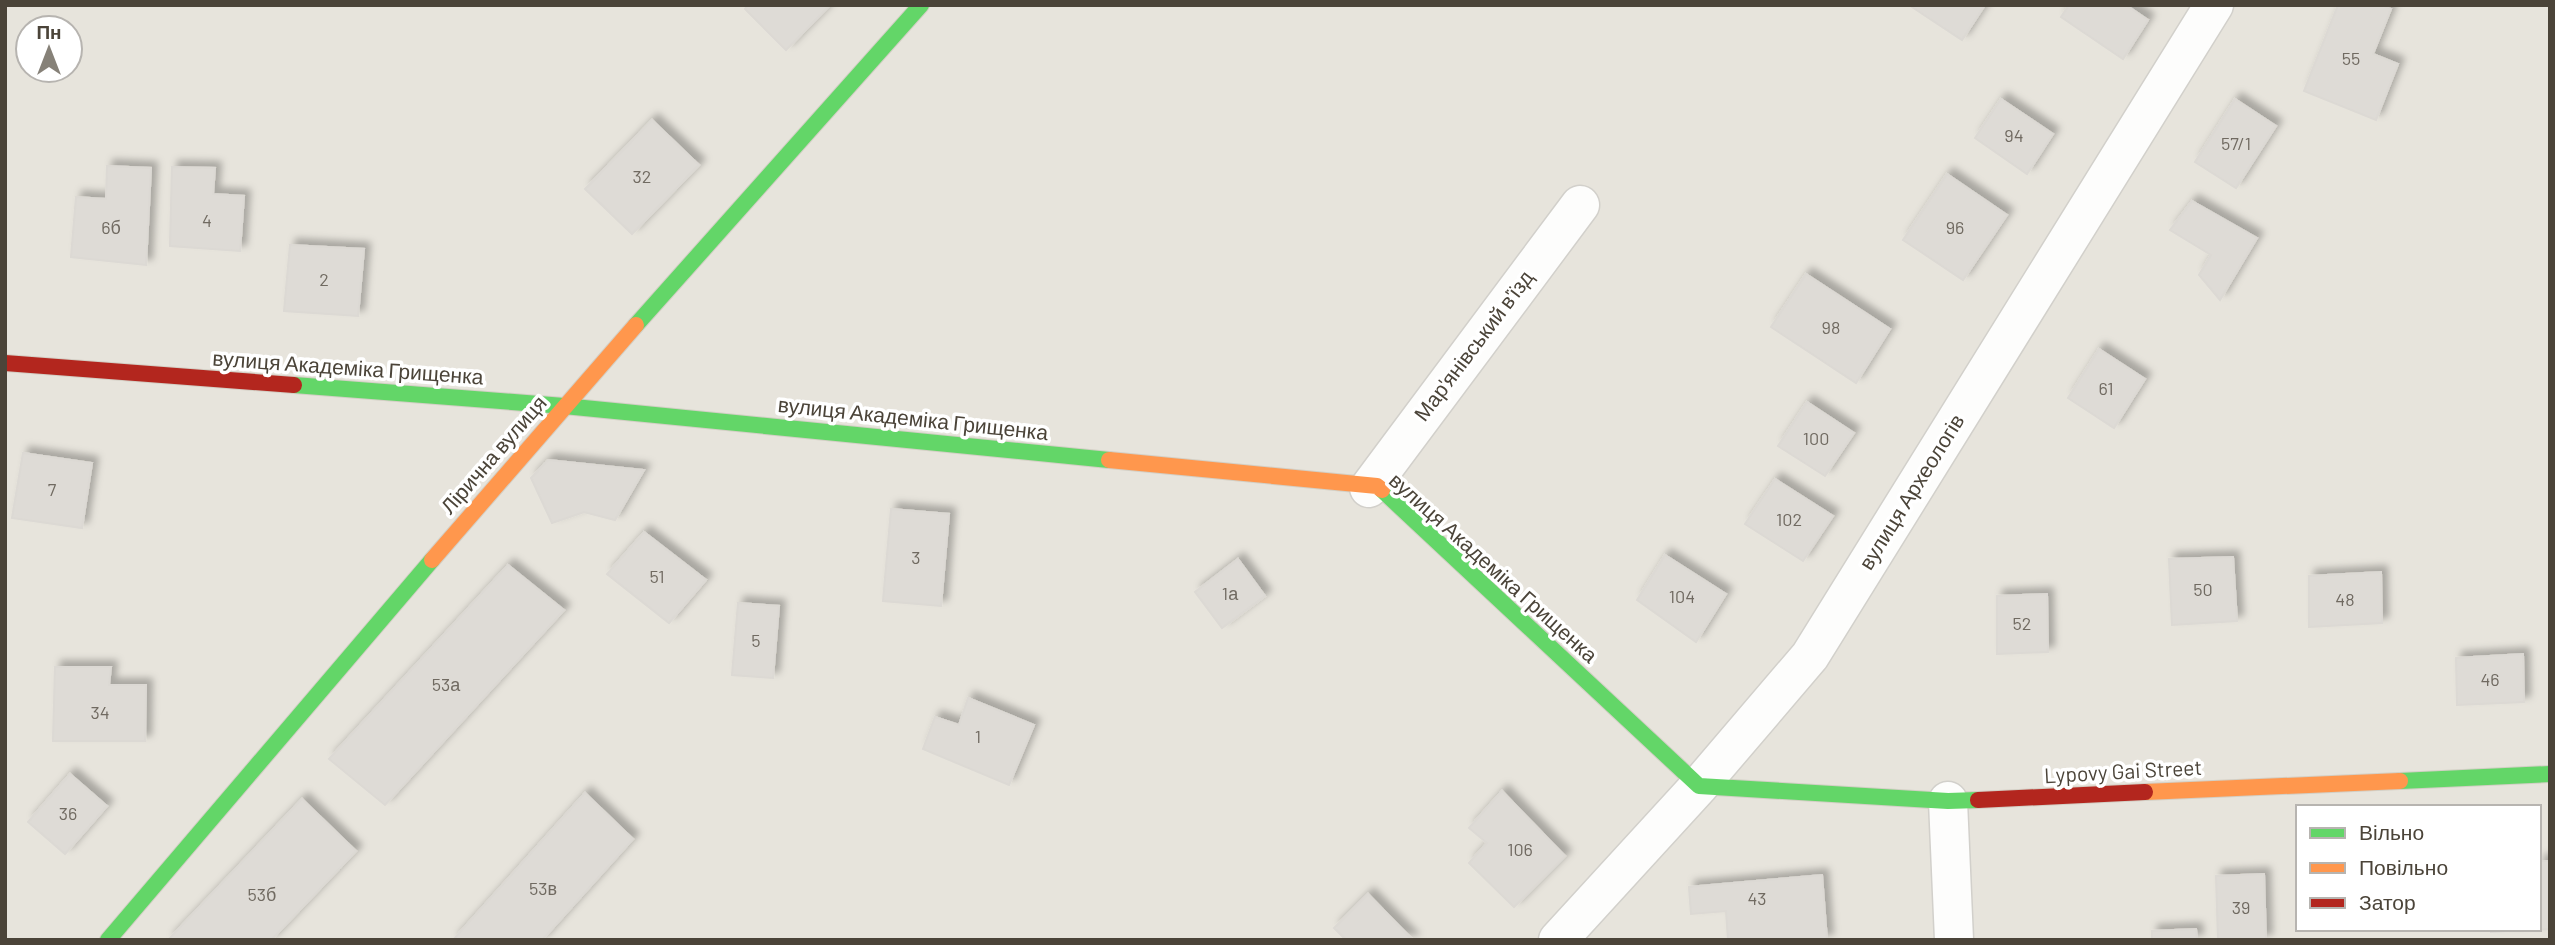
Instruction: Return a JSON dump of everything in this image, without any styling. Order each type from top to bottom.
[{"type":"street","name":"Лірична вулиця","points":[[108,940],[564,406],[921,5]]},
{"type":"street","name":"вулиця Археологів","points":[[1559,940],[1699,786],[1810,656],[2214,5]]},
{"type":"street","name":"Мар'янівський в'їзд","points":[[1370,487],[1580,205]]},
{"type":"street","name":"вулиця Академіка Грищенка","points":[[5,363],[564,406],[1377,486],[1699,786]]},
{"type":"street","name":"Lypovy Gai Street","points":[[1699,786],[1948,801],[2550,774]]},
{"type":"street","points":[[1948,801],[1954,940]]},
{"type":"shaded area","points":[[5,5],[2550,5],[2550,940],[5,940]]},
{"type":"building","points":[[748,5],[830,5],[786,50],[745,9]]},
{"type":"building","points":[[1909,5],[1985,5],[1962,40]]},
{"type":"building","points":[[2069,5],[2126,5],[2148,20],[2123,59],[2061,17]]},
{"type":"building","points":[[2338,5],[2382,5],[2391,9],[2373,54],[2398,64],[2376,120],[2304,91]]},
{"type":"building","points":[[2001,99],[2053,134],[2027,174],[1975,138]]},
{"type":"building","points":[[2235,99],[2276,126],[2236,188],[2195,162]]},
{"type":"building","points":[[652,120],[699,165],[632,234],[585,189]]},
{"type":"building","points":[[107,166],[151,168],[146,265],[71,257],[76,197],[106,199]]},
{"type":"building","points":[[172,167],[215,168],[213,194],[244,196],[240,251],[170,246]]},
{"type":"building","points":[[1947,174],[2007,215],[1963,280],[1903,240]]},
{"type":"building","points":[[2192,201],[2257,238],[2220,300],[2199,275],[2211,255],[2170,230]]},
{"type":"building","points":[[290,245],[364,249],[358,316],[284,311]]},
{"type":"building","points":[[1806,274],[1890,329],[1856,383],[1771,327]]},
{"type":"building","points":[[2099,349],[2145,379],[2114,428],[2068,398]]},
{"type":"building","points":[[1807,402],[1854,433],[1825,476],[1778,446]]},
{"type":"building","points":[[23,453],[92,463],[82,528],[12,518]]},
{"type":"building","points":[[548,460],[644,470],[615,520],[584,512],[552,523],[531,478]]},
{"type":"building","points":[[1775,479],[1833,516],[1803,561],[1745,524]]},
{"type":"building","points":[[891,509],[949,514],[941,606],[883,601]]},
{"type":"building","points":[[644,532],[706,580],[669,623],[607,574]]},
{"type":"building","points":[[1665,555],[1726,594],[1696,642],[1637,600]]},
{"type":"building","points":[[2233,557],[2237,621],[2172,625],[2169,559]]},
{"type":"building","points":[[1238,559],[1265,596],[1222,628],[1195,592]]},
{"type":"building","points":[[508,565],[564,610],[385,805],[329,759]]},
{"type":"building","points":[[2381,572],[2382,623],[2309,627],[2309,576]]},
{"type":"building","points":[[2047,594],[2048,652],[1997,654],[1997,596]]},
{"type":"building","points":[[738,603],[779,606],[773,678],[732,675]]},
{"type":"building","points":[[2523,654],[2524,702],[2457,705],[2456,658]]},
{"type":"building","points":[[55,667],[111,667],[109,685],[146,685],[145,741],[53,741]]},
{"type":"building","points":[[968,698],[1034,725],[1009,785],[923,749],[935,717],[959,725]]},
{"type":"building","points":[[70,774],[107,806],[65,854],[28,822]]},
{"type":"building","points":[[1502,791],[1565,856],[1514,907],[1469,863],[1487,843],[1469,828]]},
{"type":"building","points":[[585,793],[633,839],[542,940],[453,940]]},
{"type":"building","points":[[302,799],[356,851],[271,940],[168,940]]},
{"type":"building","points":[[2541,861],[2550,861],[2550,929],[2541,929]]},
{"type":"building","points":[[2264,874],[2266,940],[2218,940],[2216,876]]},
{"type":"building","points":[[1822,875],[1827,940],[1728,940],[1726,911],[1691,914],[1689,887]]},
{"type":"building","points":[[1368,894],[1413,940],[1346,940],[1334,928]]},
{"type":"building","points":[[2196,929],[2197,940],[2152,940],[2152,931]]},
{"type":"traffic: fast","points":[[636,325],[921,5]]},
{"type":"traffic: fast","points":[[294,385],[564,406],[1109,460]]},
{"type":"traffic: fast","points":[[1382,490],[1699,786],[1948,801],[1978,800]]},
{"type":"traffic: fast","points":[[108,940],[432,560]]},
{"type":"traffic: fast","points":[[2400,781],[2550,774]]},
{"type":"traffic: slow","points":[[432,560],[636,325]]},
{"type":"traffic: slow","points":[[1109,460],[1377,486],[1382,490]]},
{"type":"traffic: slow","points":[[2145,792],[2400,781]]},
{"type":"traffic: jam","points":[[5,363],[294,385]]},
{"type":"traffic: jam","points":[[1978,800],[2145,792]]}]
